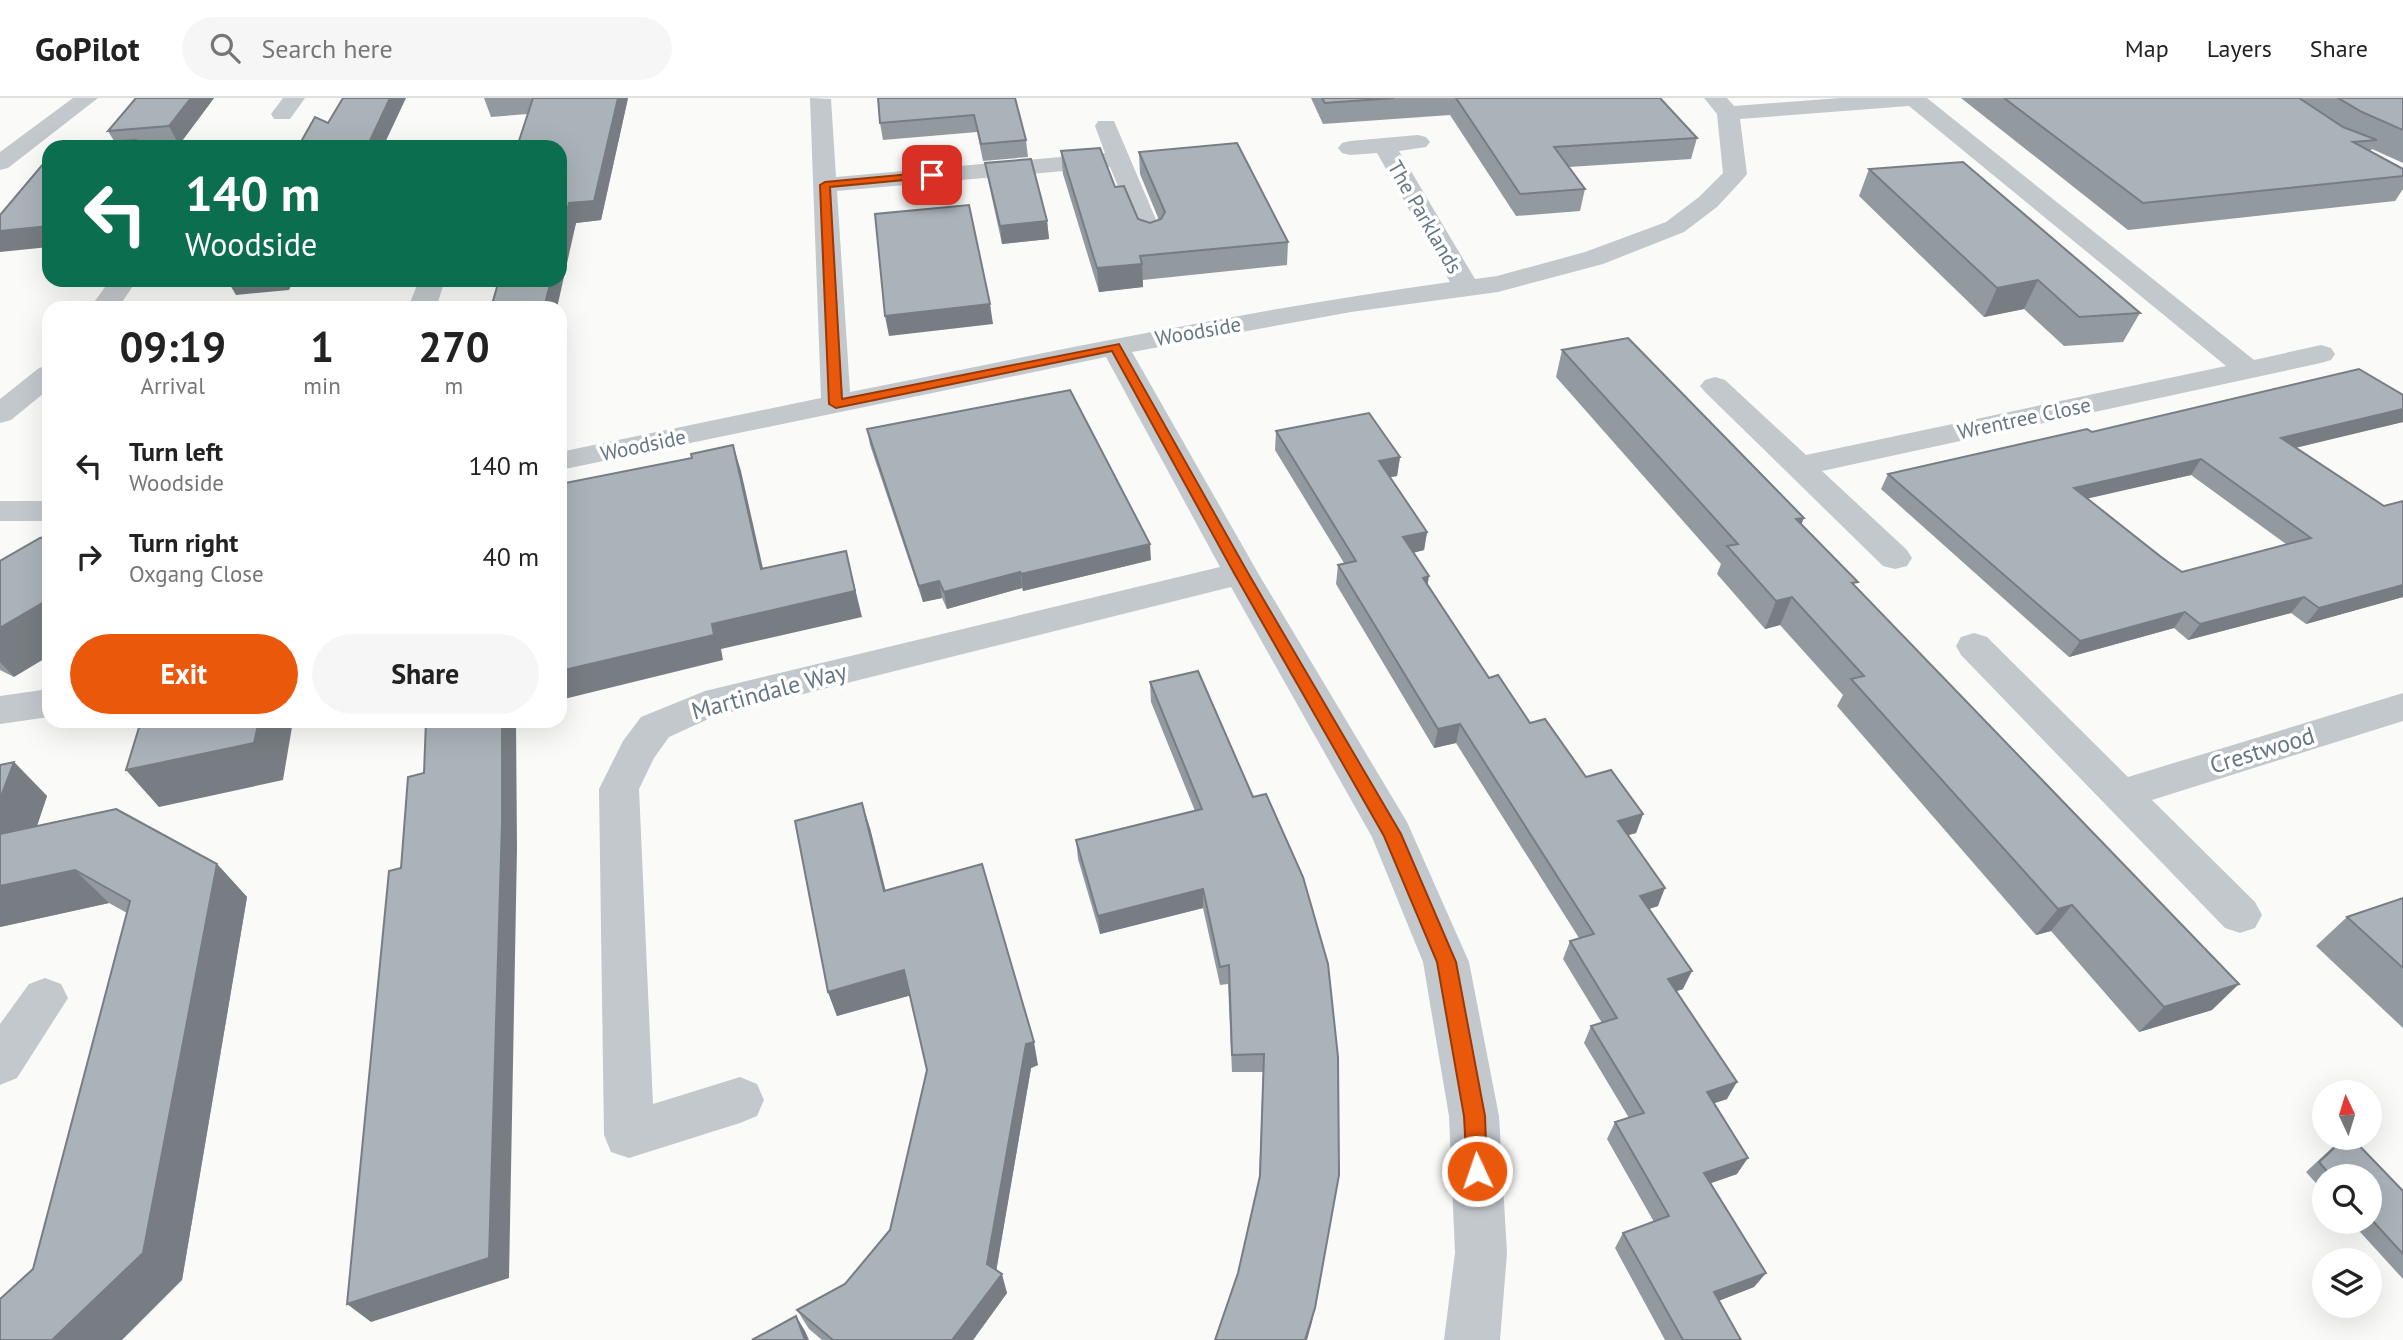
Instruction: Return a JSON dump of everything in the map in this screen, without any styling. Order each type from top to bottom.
[{"type":"street","points":[[0,163],[87,98]]},
{"type":"street","points":[[1721,106],[1913,98],[2249,369]]},
{"type":"street","points":[[820,99],[836,404]]},
{"type":"street","name":"Woodside","points":[[567,460],[1115,346],[1351,304],[1498,284],[1594,258],[1675,227],[1708,202],[1735,174],[1721,106]]},
{"type":"street","points":[[1106,126],[1150,236]]},
{"type":"street","name":"The Parklands","points":[[1350,148],[1418,142]]},
{"type":"street","name":"The Parklands","points":[[1384,144],[1467,289]]},
{"type":"street","points":[[825,185],[1119,159]]},
{"type":"street","points":[[1115,346],[1241,573],[1392,834],[1447,962],[1475,1116],[1481,1253],[1472,1340]]},
{"type":"street","name":"Wrentree Close","points":[[1799,466],[2321,354]]},
{"type":"street","points":[[0,414],[42,380]]},
{"type":"street","points":[[1715,386],[1895,558]]},
{"type":"street","name":"Martindale Way","points":[[740,1100],[629,1135],[619,789],[637,751],[655,727],[705,705],[1241,573]]},
{"type":"street","points":[[1974,646],[2240,915]]},
{"type":"street","points":[[0,710],[42,704]]},
{"type":"street","name":"Crestwood","points":[[2122,794],[2403,707]]},
{"type":"street","points":[[0,1063],[46,998]]},
{"type":"building","points":[[136,98],[191,98],[169,126],[108,131]]},
{"type":"building","points":[[343,98],[390,98],[370,140],[302,140],[315,117],[328,123]]},
{"type":"building","points":[[533,98],[618,98],[594,201],[569,203],[567,212],[567,140],[519,140]]},
{"type":"building","points":[[878,98],[1015,98],[1026,140],[981,144],[974,115],[880,123]]},
{"type":"building","points":[[1322,98],[1394,98],[1325,103]]},
{"type":"building","points":[[1456,98],[1660,98],[1697,138],[1554,147],[1585,189],[1520,194]]},
{"type":"building","points":[[2004,98],[2299,98],[2343,127],[2377,140],[2353,142],[2403,169],[2403,176],[2143,203]]},
{"type":"building","points":[[2338,98],[2403,98],[2403,130],[2362,112]]},
{"type":"building","points":[[1237,143],[1288,242],[1140,256],[1142,264],[1097,268],[1061,151],[1100,148],[1115,187],[1124,186],[1138,219],[1150,223],[1161,219],[1165,212],[1139,152]]},
{"type":"building","points":[[1031,159],[1047,221],[1000,226],[985,163]]},
{"type":"building","points":[[1963,162],[2140,313],[2079,317],[2038,280],[1997,288],[1869,169]]},
{"type":"building","points":[[42,165],[42,227],[0,231],[0,215]]},
{"type":"building","points":[[969,205],[990,304],[885,316],[875,214]]},
{"type":"building","points":[[497,287],[549,287],[546,301],[493,301]]},
{"type":"building","points":[[1628,338],[1804,518],[1796,519],[1858,582],[1852,583],[2239,984],[2164,1007],[2072,905],[2058,909],[1851,679],[1864,676],[1792,597],[1776,601],[1727,546],[1738,544],[1562,350]]},
{"type":"building","points":[[2359,369],[2403,395],[2403,409],[2281,438],[2384,506],[2403,501],[2403,585],[2319,608],[2304,597],[2200,624],[2185,612],[2080,641],[1888,474],[2087,429],[2092,432]],"holes":[[[2201,459],[2311,538],[2182,572],[2074,488]]]},
{"type":"building","points":[[1070,390],[1150,544],[1021,574],[1020,572],[944,592],[939,581],[919,586],[867,429]]},
{"type":"building","points":[[1369,413],[1400,457],[1379,461],[1427,532],[1403,537],[1429,576],[1423,578],[1489,678],[1498,675],[1530,723],[1545,719],[1586,777],[1611,770],[1643,814],[1618,821],[1665,888],[1640,896],[1692,971],[1668,979],[1737,1082],[1707,1092],[1748,1158],[1704,1173],[1766,1273],[1714,1292],[1741,1340],[1683,1340],[1623,1233],[1669,1216],[1615,1122],[1644,1113],[1591,1026],[1617,1018],[1570,941],[1594,934],[1460,724],[1438,729],[1338,565],[1356,561],[1276,431]]},
{"type":"building","points":[[733,445],[761,569],[846,551],[855,591],[712,624],[714,635],[567,669],[567,483],[692,458],[691,454]]},
{"type":"building","points":[[40,538],[42,603],[0,628],[0,561]]},
{"type":"building","points":[[1198,671],[1253,797],[1266,794],[1303,877],[1328,964],[1338,1057],[1339,1175],[1315,1308],[1305,1340],[1215,1340],[1238,1273],[1260,1176],[1264,1054],[1232,1055],[1229,965],[1220,967],[1203,889],[1098,916],[1076,840],[1202,809],[1150,682]]},
{"type":"building","points":[[139,728],[257,728],[254,743],[126,770]]},
{"type":"building","points":[[426,728],[502,728],[502,823],[489,1258],[347,1304],[389,871],[401,868],[408,777],[424,773]]},
{"type":"building","points":[[14,762],[0,799],[0,765]]},
{"type":"building","points":[[862,803],[884,891],[982,864],[1034,1042],[1026,1044],[987,1264],[1002,1274],[952,1340],[833,1340],[797,1310],[845,1284],[890,1230],[927,1070],[904,970],[828,992],[795,821]]},
{"type":"building","points":[[116,809],[217,864],[143,1253],[52,1340],[0,1340],[0,1299],[33,1269],[130,901],[75,870],[0,886],[0,834]]},
{"type":"building","points":[[2403,898],[2403,968],[2347,917]]},
{"type":"building","points":[[2332,1150],[2364,1150],[2377,1164],[2321,1164],[2319,1162]]},
{"type":"building","points":[[2382,1169],[2403,1191],[2403,1254],[2382,1231]]},
{"type":"building","points":[[796,1316],[805,1340],[752,1340]]},
{"type":"route","points":[[932,175],[825,185],[836,404],[1115,346],[1241,573],[1392,834],[1447,962],[1475,1116],[1477,1171]]}]
